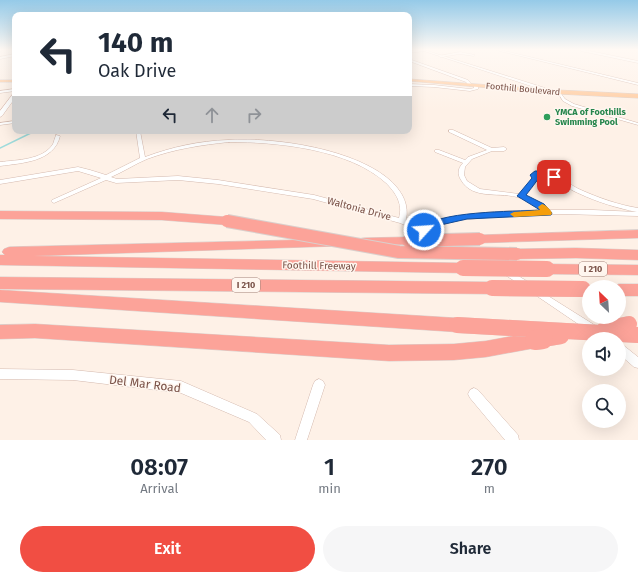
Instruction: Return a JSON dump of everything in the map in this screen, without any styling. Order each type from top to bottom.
[{"type":"highway","points":[[0,215],[162,216],[227,221],[399,252],[450,254],[576,253],[638,255]]},
{"type":"highway","points":[[0,252],[142,250],[638,234]]},
{"type":"highway","name":"Foothill Freeway","points":[[0,260],[638,270]]},
{"type":"highway","name":"Foothill Freeway","points":[[0,283],[582,289]]},
{"type":"highway","points":[[626,290],[638,290]]},
{"type":"highway","points":[[0,296],[457,325],[635,327]]},
{"type":"highway","points":[[0,332],[35,332],[389,353],[454,352],[486,349],[535,340],[635,327]]},
{"type":"main road","points":[[0,80],[12,80]]},
{"type":"main road","name":"Foothill Boulevard","points":[[412,81],[558,92],[638,96]]},
{"type":"main road","points":[[0,115],[12,99]]},
{"type":"street","points":[[435,70],[473,85]]},
{"type":"street","points":[[483,70],[544,89],[546,91]]},
{"type":"street","points":[[580,70],[638,84]]},
{"type":"street","points":[[0,92],[12,90]]},
{"type":"street","points":[[558,92],[566,102],[573,105],[638,124]]},
{"type":"street","points":[[0,124],[12,122]]},
{"type":"street","points":[[451,131],[491,150]]},
{"type":"street","points":[[138,134],[142,157],[144,159]]},
{"type":"street","points":[[0,164],[25,160],[45,154],[53,148],[58,136]]},
{"type":"street","points":[[54,201],[144,159],[177,149],[226,142],[258,141],[308,148],[341,156],[373,170],[394,186],[399,193],[404,205],[402,221]]},
{"type":"street","points":[[504,150],[491,150],[474,155],[465,162],[461,175],[465,182],[478,191],[521,196],[541,206],[548,213]]},
{"type":"street","points":[[437,151],[465,162]]},
{"type":"street","name":"Waltonia Drive","points":[[0,182],[78,169],[116,181],[178,178],[218,182],[314,197],[402,221],[487,260],[596,332]]},
{"type":"street","points":[[521,196],[532,183],[535,178],[535,173],[543,173],[554,177],[577,190],[638,214]]},
{"type":"street","points":[[424,230],[433,223],[467,216],[638,210]]},
{"type":"street","points":[[626,354],[638,363]]},
{"type":"street","name":"Del Mar Road","points":[[0,374],[73,375],[181,386],[253,418],[275,440]]},
{"type":"street","points":[[301,440],[319,385]]},
{"type":"street","points":[[474,394],[513,440]]},
{"type":"waterway","points":[[0,148],[29,134]]},
{"type":"slow traffic","points":[[514,214],[548,213],[542,207]]},
{"type":"place","name":"YMCA of Foothills Swimming Pool","points":[[547,117]]},
{"type":"route","points":[[424,230],[427,226],[433,223],[467,216],[548,213],[541,206],[521,196],[532,183],[535,178],[535,173],[543,173],[554,177]]}]
